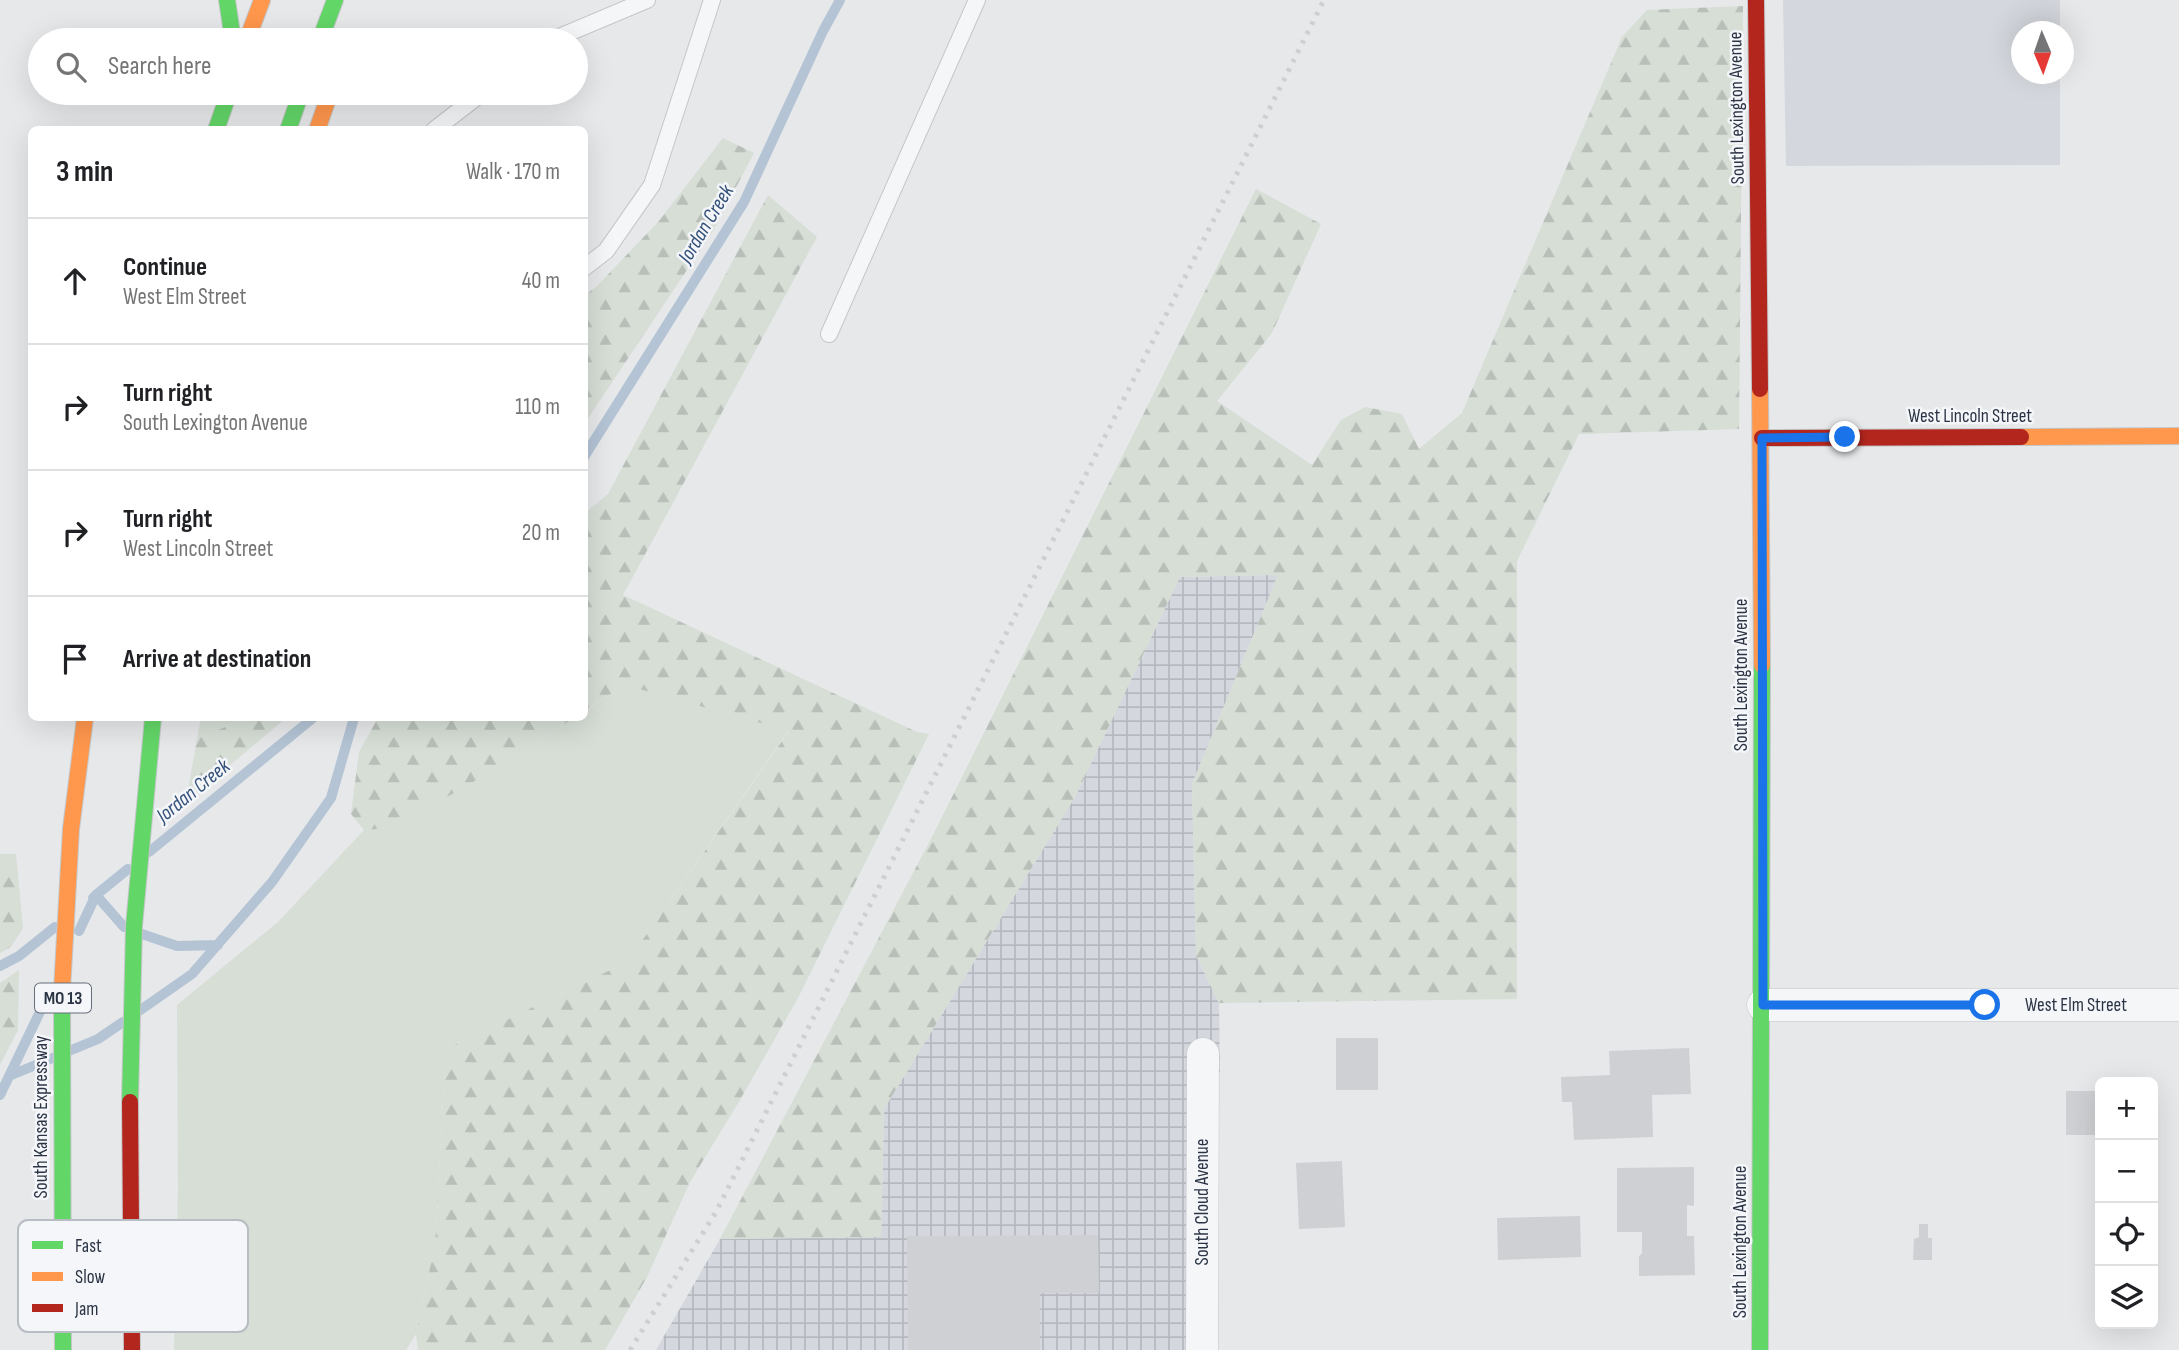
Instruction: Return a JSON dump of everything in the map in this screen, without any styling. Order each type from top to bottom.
[{"type":"street","points":[[227,0],[231,28]]},
{"type":"street","points":[[252,28],[262,0]]},
{"type":"street","points":[[324,28],[335,0]]},
{"type":"street","name":"South Lexington Avenue","points":[[1756,0],[1762,438],[1763,1005],[1760,1350]]},
{"type":"street","points":[[217,126],[225,105]]},
{"type":"street","points":[[289,126],[297,105]]},
{"type":"street","points":[[318,126],[326,105]]},
{"type":"street","name":"West Lincoln Street","points":[[1762,438],[2179,436]]},
{"type":"street","name":"South Kansas Expressway","points":[[62,1220],[63,972],[78,756],[84,721]]},
{"type":"street","points":[[132,1220],[132,956],[153,721]]},
{"type":"street","name":"West Elm Street","points":[[1763,1005],[2179,1004]]},
{"type":"street","name":"South Cloud Avenue","points":[[1202,1350],[1203,1054]]},
{"type":"street","name":"South Kansas Expressway","points":[[64,1332],[64,1350]]},
{"type":"street","points":[[132,1332],[134,1350]]},
{"type":"lane","points":[[578,28],[647,0]]},
{"type":"lane","points":[[588,265],[606,251],[652,185],[712,0]]},
{"type":"lane","points":[[829,334],[977,0]]},
{"type":"lane","points":[[438,126],[466,105]]},
{"type":"shaded area","points":[[1783,0],[2060,0],[2060,21],[2011,21],[2011,84],[2060,84],[2060,165],[1786,166]]},
{"type":"shaded area","points":[[1278,575],[1192,784],[1196,955],[1219,1003],[1220,1072],[1187,1074],[1187,1350],[656,1350],[720,1239],[881,1237],[884,1109],[1075,797],[1180,577]]},
{"type":"green space","points":[[1743,6],[1739,429],[1579,434],[1517,561],[1517,999],[1219,1003],[1196,955],[1192,784],[1278,575],[1180,577],[1075,797],[884,1109],[881,1237],[720,1239],[933,835],[1256,189],[1321,224],[1272,333],[1217,401],[1312,465],[1341,420],[1365,407],[1402,414],[1419,449],[1462,413],[1622,37],[1647,10]]},
{"type":"green space","points":[[723,138],[754,153],[713,231],[588,418],[588,293],[659,221]]},
{"type":"green space","points":[[768,195],[817,237],[623,595],[917,732],[929,734],[799,996],[690,1182],[647,1277],[605,1350],[418,1350],[416,1334],[435,1244],[446,1049],[627,962],[789,731],[625,685],[588,708],[588,511],[608,494]]},
{"type":"green space","points":[[625,685],[789,730],[627,962],[446,1049],[435,1244],[416,1334],[406,1350],[174,1350],[174,1332],[248,1332],[248,1220],[177,1220],[177,1005],[278,922],[364,830],[392,828],[470,784],[569,721],[588,721],[588,709]]},
{"type":"green space","points":[[200,721],[236,721],[234,723],[197,739]]},
{"type":"green space","points":[[282,721],[186,802],[197,739],[234,723]]},
{"type":"green space","points":[[376,721],[569,721],[470,784],[392,828],[364,830],[351,814],[359,752]]},
{"type":"green space","points":[[0,854],[16,854],[23,928],[11,947],[0,953]]},
{"type":"green space","points":[[19,970],[18,1030],[0,1065],[0,983]]},
{"type":"building","points":[[1336,1038],[1378,1038],[1378,1090],[1336,1090]]},
{"type":"building","points":[[1689,1048],[1691,1094],[1652,1095],[1653,1137],[1574,1140],[1572,1102],[1562,1102],[1561,1077],[1610,1075],[1609,1051]]},
{"type":"building","points":[[2066,1091],[2095,1091],[2095,1135],[2066,1135]]},
{"type":"building","points":[[1342,1161],[1345,1227],[1299,1229],[1296,1163]]},
{"type":"building","points":[[1694,1167],[1694,1206],[1687,1205],[1687,1236],[1694,1236],[1695,1275],[1639,1276],[1642,1232],[1617,1232],[1617,1168]]},
{"type":"building","points":[[1580,1216],[1581,1257],[1498,1260],[1497,1218]]},
{"type":"building","points":[[1919,1224],[1928,1224],[1928,1238],[1932,1238],[1932,1260],[1913,1260],[1914,1239],[1919,1237]]},
{"type":"building","points":[[1098,1235],[1099,1293],[1040,1293],[1040,1350],[908,1350],[907,1236]]},
{"type":"waterway","name":"Jordan Creek","points":[[588,451],[744,202],[840,0]]},
{"type":"waterway","name":"Jordan Creek","points":[[149,852],[309,721]]},
{"type":"waterway","name":"Jordan Creek","points":[[139,1011],[192,974],[272,882],[331,798],[353,721]]},
{"type":"waterway","name":"Jordan Creek","points":[[79,931],[96,895],[128,869]]},
{"type":"waterway","name":"Jordan Creek","points":[[93,898],[96,895],[124,927]]},
{"type":"waterway","name":"Jordan Creek","points":[[0,966],[19,956],[55,927]]},
{"type":"waterway","name":"Jordan Creek","points":[[139,933],[177,946],[218,945]]},
{"type":"waterway","name":"Jordan Creek","points":[[0,1095],[49,993]]},
{"type":"waterway","name":"Jordan Creek","points":[[69,1051],[98,1039],[123,1022]]},
{"type":"waterway","name":"Jordan Creek","points":[[9,1076],[55,1057]]},
{"type":"railway","points":[[630,1350],[716,1212],[1324,0]]},
{"type":"traffic: fast","points":[[227,0],[231,28]]},
{"type":"traffic: fast","points":[[324,28],[335,0]]},
{"type":"traffic: fast","points":[[217,126],[225,105]]},
{"type":"traffic: fast","points":[[289,126],[297,105]]},
{"type":"traffic: fast","points":[[1760,1350],[1762,665]]},
{"type":"traffic: fast","points":[[130,1102],[134,926],[153,721]]},
{"type":"traffic: fast","points":[[62,990],[63,1220]]},
{"type":"traffic: fast","points":[[63,1332],[63,1350]]},
{"type":"traffic: slow","points":[[252,28],[262,0]]},
{"type":"traffic: slow","points":[[318,126],[326,105]]},
{"type":"traffic: slow","points":[[1760,389],[1762,665]]},
{"type":"traffic: slow","points":[[2021,437],[2179,436]]},
{"type":"traffic: slow","points":[[62,990],[71,829],[85,721]]},
{"type":"traffic: jam","points":[[1756,0],[1760,389]]},
{"type":"traffic: jam","points":[[1762,438],[2021,437]]},
{"type":"traffic: jam","points":[[130,1102],[131,1220]]},
{"type":"traffic: jam","points":[[132,1332],[132,1350]]},
{"type":"route","points":[[1845,437],[1762,438],[1763,1005],[1985,1005]]}]
